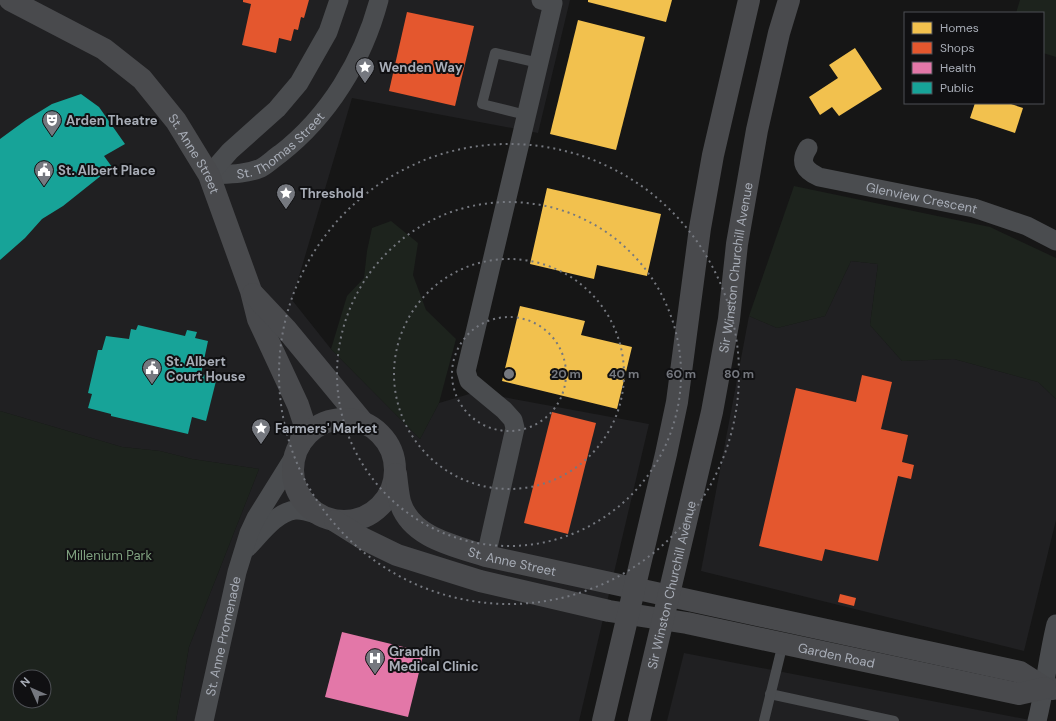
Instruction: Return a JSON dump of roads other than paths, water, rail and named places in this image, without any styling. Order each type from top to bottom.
[{"type":"street","name":"St. Anne Street","points":[[10,0],[104,49],[142,79],[176,121],[209,175],[251,291],[258,319],[298,405],[304,423],[297,451]]},
{"type":"street","name":"St. Thomas Street","points":[[209,175],[230,151],[278,109],[300,83],[328,32],[339,0]]},
{"type":"street","name":"St. Thomas Street","points":[[209,175],[239,173],[261,168],[292,144],[318,118],[345,83],[362,47],[379,0]]},
{"type":"street","points":[[604,721],[677,402],[700,228],[712,155],[749,0]]},
{"type":"street","name":"Sir Winston Churchill Avenue","points":[[639,721],[662,618],[712,412],[729,319],[737,244],[757,130],[779,33],[789,0]]},
{"type":"street","points":[[486,556],[515,428],[513,420],[504,410],[469,381],[466,370],[538,63],[547,1]]},
{"type":"street","name":"Glenview Crescent","points":[[808,148],[802,158],[803,162],[810,172],[819,177],[974,208],[1027,226],[1056,241]]},
{"type":"street","name":"St. Anne Street","points":[[251,291],[286,329],[362,421]]},
{"type":"street","points":[[344,418],[362,421],[376,429],[388,442],[394,457],[396,474],[392,488],[384,503],[369,515],[353,521],[327,518],[305,504],[297,490],[293,475],[297,451],[314,428],[326,421],[344,418]]},
{"type":"street","name":"St. Anne Promenade","points":[[204,721],[225,626],[244,552],[256,518],[297,451]]},
{"type":"street","name":"St. Anne Street","points":[[396,474],[401,503],[410,520],[427,534],[443,542],[486,556],[668,596]]},
{"type":"street","name":"St. Anne Promenade","points":[[244,552],[271,523],[294,510],[304,510],[327,518]]},
{"type":"street","name":"St. Anne Street","points":[[327,518],[397,556],[480,581],[628,614]]},
{"type":"street","name":"Garden Road","points":[[668,596],[1020,672],[1050,689]]},
{"type":"street","name":"Garden Road","points":[[628,614],[662,618],[1019,694],[1050,689]]},
{"type":"street","points":[[1037,721],[1050,689],[1047,659],[1056,624]]},
{"type":"lane","points":[[526,115],[482,104],[495,53],[538,63]]},
{"type":"lane","points":[[764,721],[783,643]]},
{"type":"lane","points":[[770,694],[894,721]]},
{"type":"place","name":"Wenden Way","points":[[365,84]]},
{"type":"place","name":"Arden Theatre","points":[[52,137]]},
{"type":"place","name":"St. Albert Place","points":[[44,187]]},
{"type":"place","name":"Threshold","points":[[286,210]]},
{"type":"place","name":"St. Albert Court House","points":[[152,385]]},
{"type":"place","name":"Farmers' Market","points":[[261,445]]},
{"type":"place","name":"Grandin Medical Clinic","points":[[375,675]]},
{"type":"park label","name":"Millenium Park","points":[[109,555]]}]
